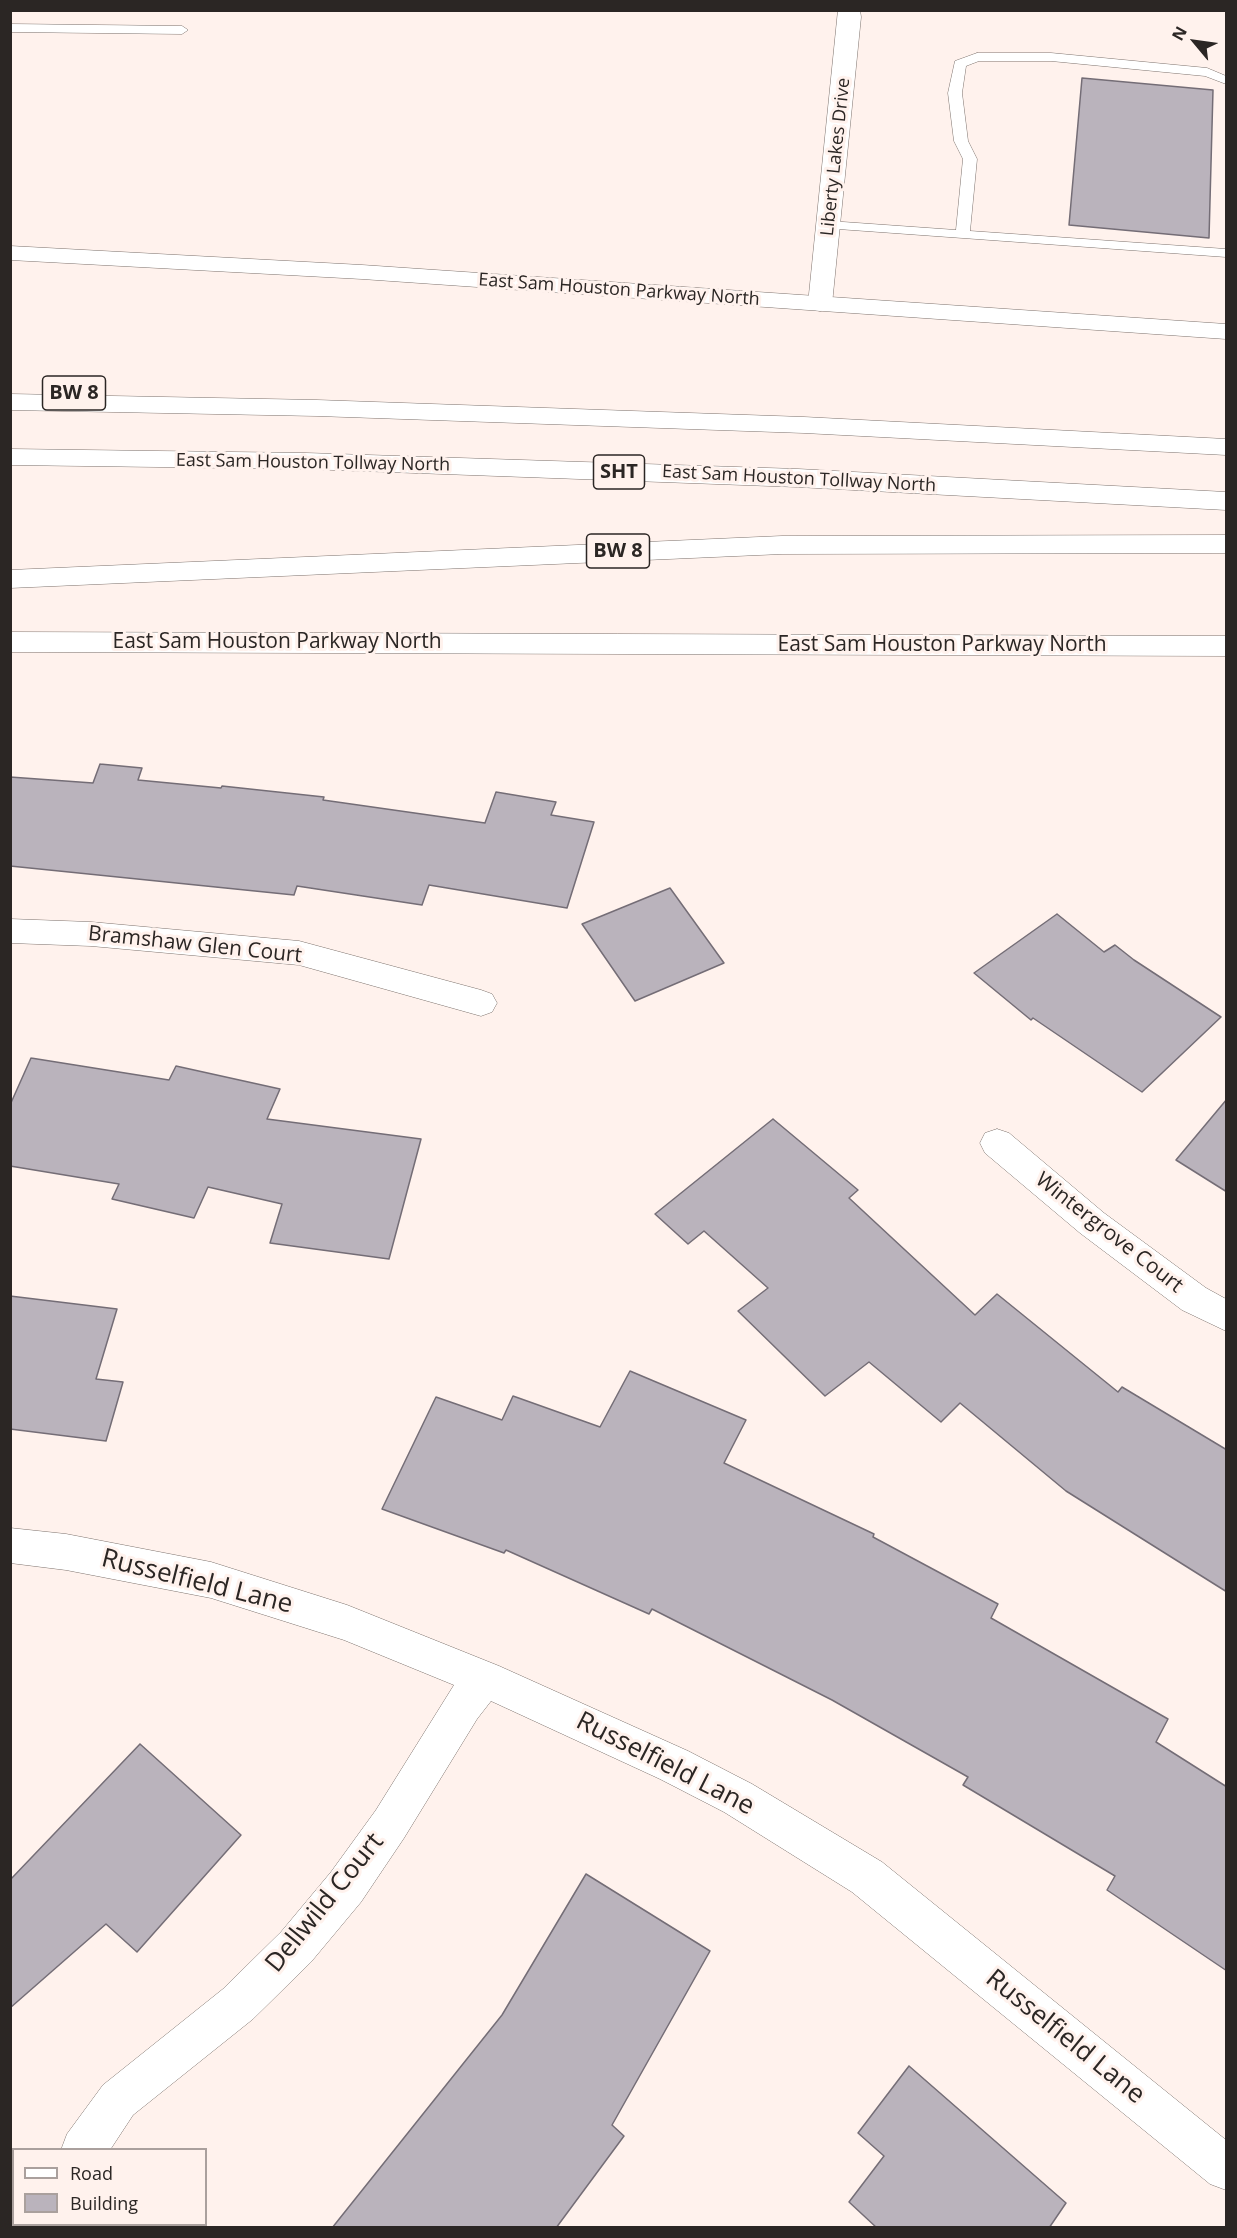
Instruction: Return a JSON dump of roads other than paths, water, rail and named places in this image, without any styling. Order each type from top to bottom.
[{"type":"main road","name":"Liberty Lakes Drive","points":[[820,304],[849,10]]},
{"type":"main road","name":"East Sam Houston Parkway North","points":[[10,253],[374,273],[1227,332]]},
{"type":"main road","name":"BW 8","points":[[10,382],[137,404],[804,425],[1227,447]]},
{"type":"main road","points":[[10,402],[137,404]]},
{"type":"main road","name":"East Sam Houston Tollway North","points":[[10,457],[306,461],[786,477],[1227,501]]},
{"type":"main road","name":"BW 8","points":[[10,579],[782,545],[1227,544]]},
{"type":"main road","name":"East Sam Houston Parkway North","points":[[10,642],[1227,646]]},
{"type":"main road","name":"Bramshaw Glen Court","points":[[10,931],[91,934],[298,953],[482,1003]]},
{"type":"main road","name":"Wintergrove Court","points":[[997,1143],[1101,1230],[1194,1299],[1227,1316]]},
{"type":"main road","name":"Russelfield Lane","points":[[10,1545],[66,1552],[211,1580],[347,1623],[485,1679],[643,1750],[728,1792],[867,1877],[1227,2168]]},
{"type":"main road","name":"Dellwild Court","points":[[84,2148],[118,2100],[238,2004],[296,1947],[352,1878],[390,1824],[463,1705],[485,1679]]},
{"type":"lane","points":[[10,28],[182,30]]},
{"type":"lane","points":[[963,234],[970,159],[961,141],[955,93],[960,64],[977,57],[1051,57],[1207,72],[1227,80]]},
{"type":"lane","points":[[829,225],[1227,253]]}]
